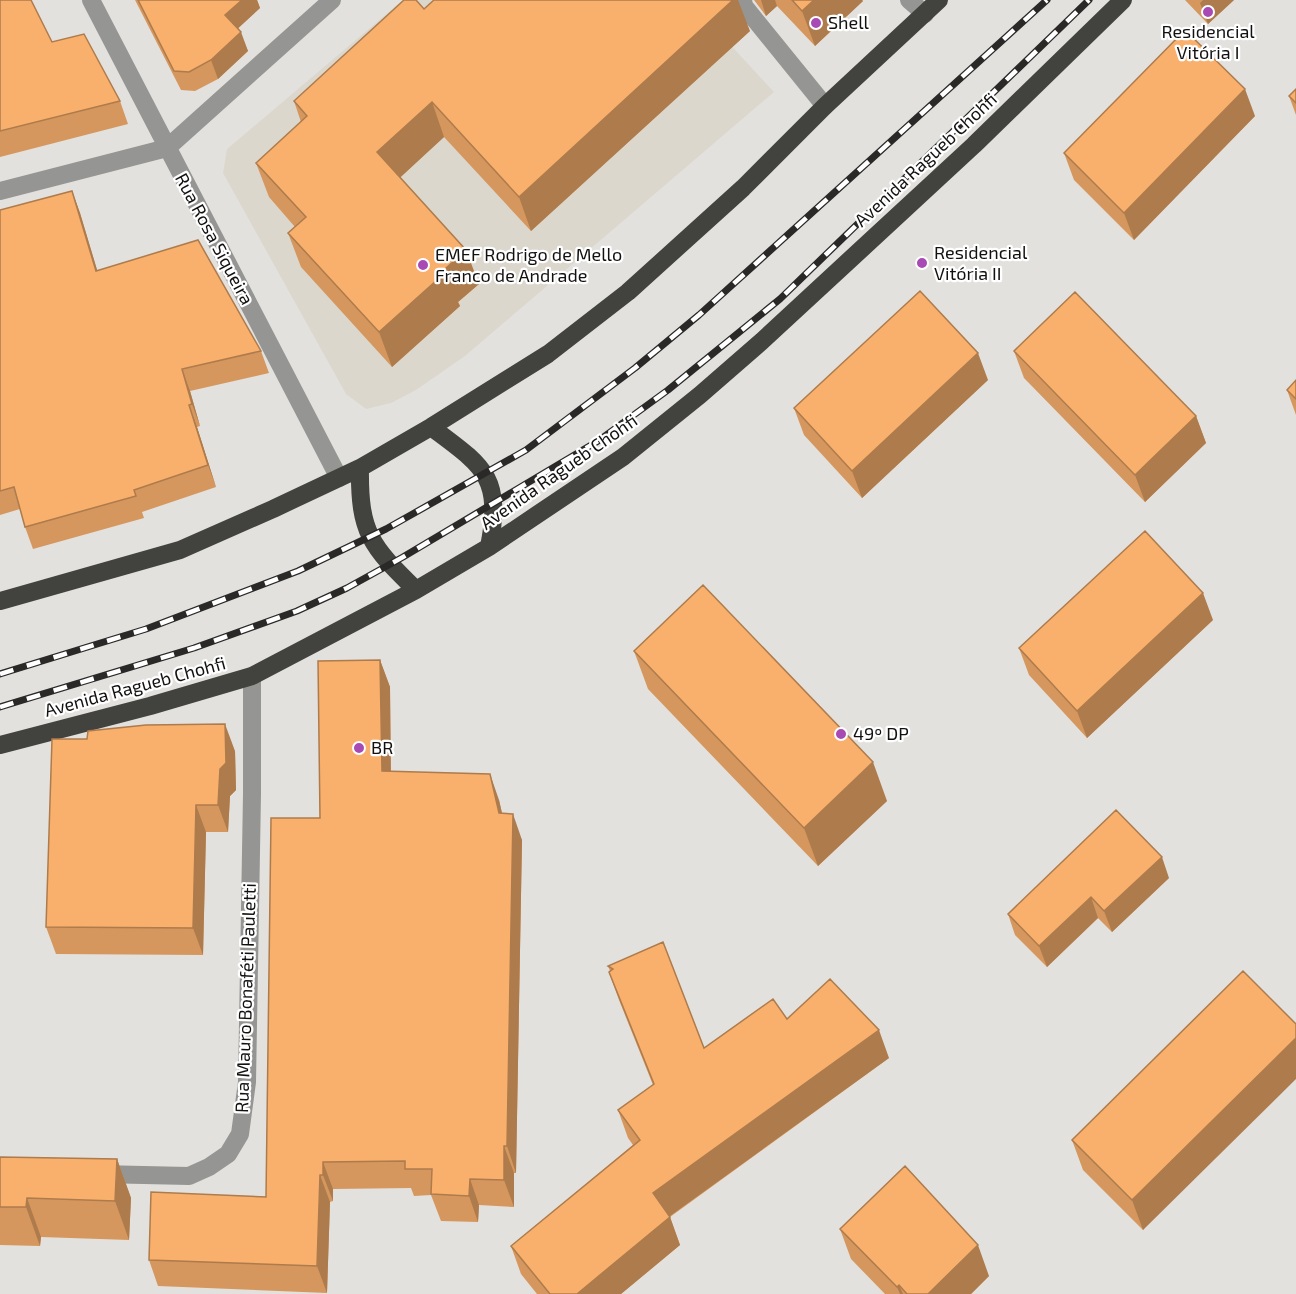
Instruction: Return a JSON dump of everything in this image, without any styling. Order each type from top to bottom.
[{"type":"highway","points":[[0,601],[180,550],[273,509],[360,468],[548,354],[628,292],[743,188],[825,106],[939,0]]},
{"type":"highway","name":"Avenida Ragueb Chohfi","points":[[0,745],[150,706],[252,676],[416,590],[489,546],[623,457],[700,395],[762,341],[974,145],[1123,0]]},
{"type":"highway","points":[[431,427],[478,464],[489,482],[494,504],[494,522],[489,546]]},
{"type":"highway","points":[[360,468],[362,514],[375,547],[416,590]]},
{"type":"street","name":"Rua Rosa Siqueira","points":[[91,0],[339,478]]},
{"type":"street","points":[[0,191],[167,148],[332,0]]},
{"type":"street","points":[[743,0],[744,6],[825,106]]},
{"type":"street","points":[[909,0],[925,14]]},
{"type":"street","name":"Rua Mauro Bonaféti Pauletti","points":[[82,1174],[189,1176],[209,1167],[228,1154],[240,1134],[247,1082],[252,676]]},
{"type":"shaded area","name":"EMEF Rodrigo de Mello Franco de Andrade","points":[[403,0],[689,0],[774,92],[465,356],[416,390],[391,403],[366,409],[346,394],[223,173],[227,149]]},
{"type":"building","points":[[0,0],[31,0],[52,42],[84,34],[120,101],[0,131]]},
{"type":"building","points":[[138,0],[242,0],[225,15],[241,32],[211,60],[189,72],[174,71]]},
{"type":"building","points":[[404,0],[416,0],[424,9],[434,0],[733,0],[519,197],[432,102],[377,152],[466,250],[445,269],[447,271],[379,332],[288,233],[306,217],[256,163],[307,116],[294,101]]},
{"type":"building","points":[[792,0],[814,0],[802,11]]},
{"type":"building","points":[[1185,30],[1245,89],[1124,213],[1064,153]]},
{"type":"building","points":[[1296,89],[1296,103],[1289,96]]},
{"type":"building","points":[[72,191],[96,271],[198,240],[261,351],[182,369],[192,404],[189,405],[208,465],[134,490],[136,496],[25,527],[14,487],[0,491],[0,210]]},
{"type":"building","points":[[920,291],[978,353],[852,471],[794,408]]},
{"type":"building","points":[[1075,292],[1196,416],[1135,475],[1014,351]]},
{"type":"building","points":[[1296,380],[1296,399],[1287,390]]},
{"type":"building","points":[[1145,531],[1203,593],[1077,711],[1019,648]]},
{"type":"building","points":[[703,585],[873,762],[804,828],[634,651]]},
{"type":"building","points":[[380,660],[382,771],[490,774],[499,813],[513,814],[507,1146],[504,1146],[504,1180],[470,1179],[469,1196],[431,1194],[432,1169],[405,1169],[405,1161],[323,1162],[323,1175],[320,1175],[317,1266],[149,1260],[151,1192],[266,1197],[271,818],[320,818],[318,661]]},
{"type":"building","points":[[225,724],[226,763],[220,769],[218,805],[196,805],[193,928],[46,927],[52,739],[87,739],[88,731],[146,725]]},
{"type":"building","points":[[1116,810],[1162,857],[1104,911],[1091,897],[1039,946],[1008,914]]},
{"type":"building","points":[[663,942],[704,1048],[773,999],[787,1019],[830,979],[879,1030],[653,1193],[670,1217],[577,1294],[550,1294],[511,1246],[640,1140],[618,1110],[654,1084],[609,972],[613,969],[608,966]]},
{"type":"building","points":[[1243,971],[1296,1024],[1296,1038],[1132,1200],[1072,1140]]},
{"type":"building","points":[[0,1157],[117,1159],[115,1201],[27,1198],[26,1207],[0,1207]]},
{"type":"building","points":[[905,1166],[978,1245],[928,1294],[907,1294],[899,1285],[897,1287],[840,1229]]},
{"type":"railway","points":[[0,674],[146,629],[298,571],[386,529],[526,450],[635,368],[699,315],[1047,0]]},
{"type":"railway","points":[[0,707],[194,648],[297,611],[347,588],[403,557],[598,441],[668,390],[780,299],[1089,0]]},
{"type":"place","name":"Residencial Vitória I","points":[[1208,12]]},
{"type":"place","name":"Shell","points":[[816,23]]},
{"type":"place","name":"Residencial Vitória II","points":[[922,263]]},
{"type":"place","name":"EMEF Rodrigo de Mello Franco de Andrade","points":[[423,265]]},
{"type":"place","name":"49º DP","points":[[841,734]]},
{"type":"place","name":"BR","points":[[359,748]]}]
